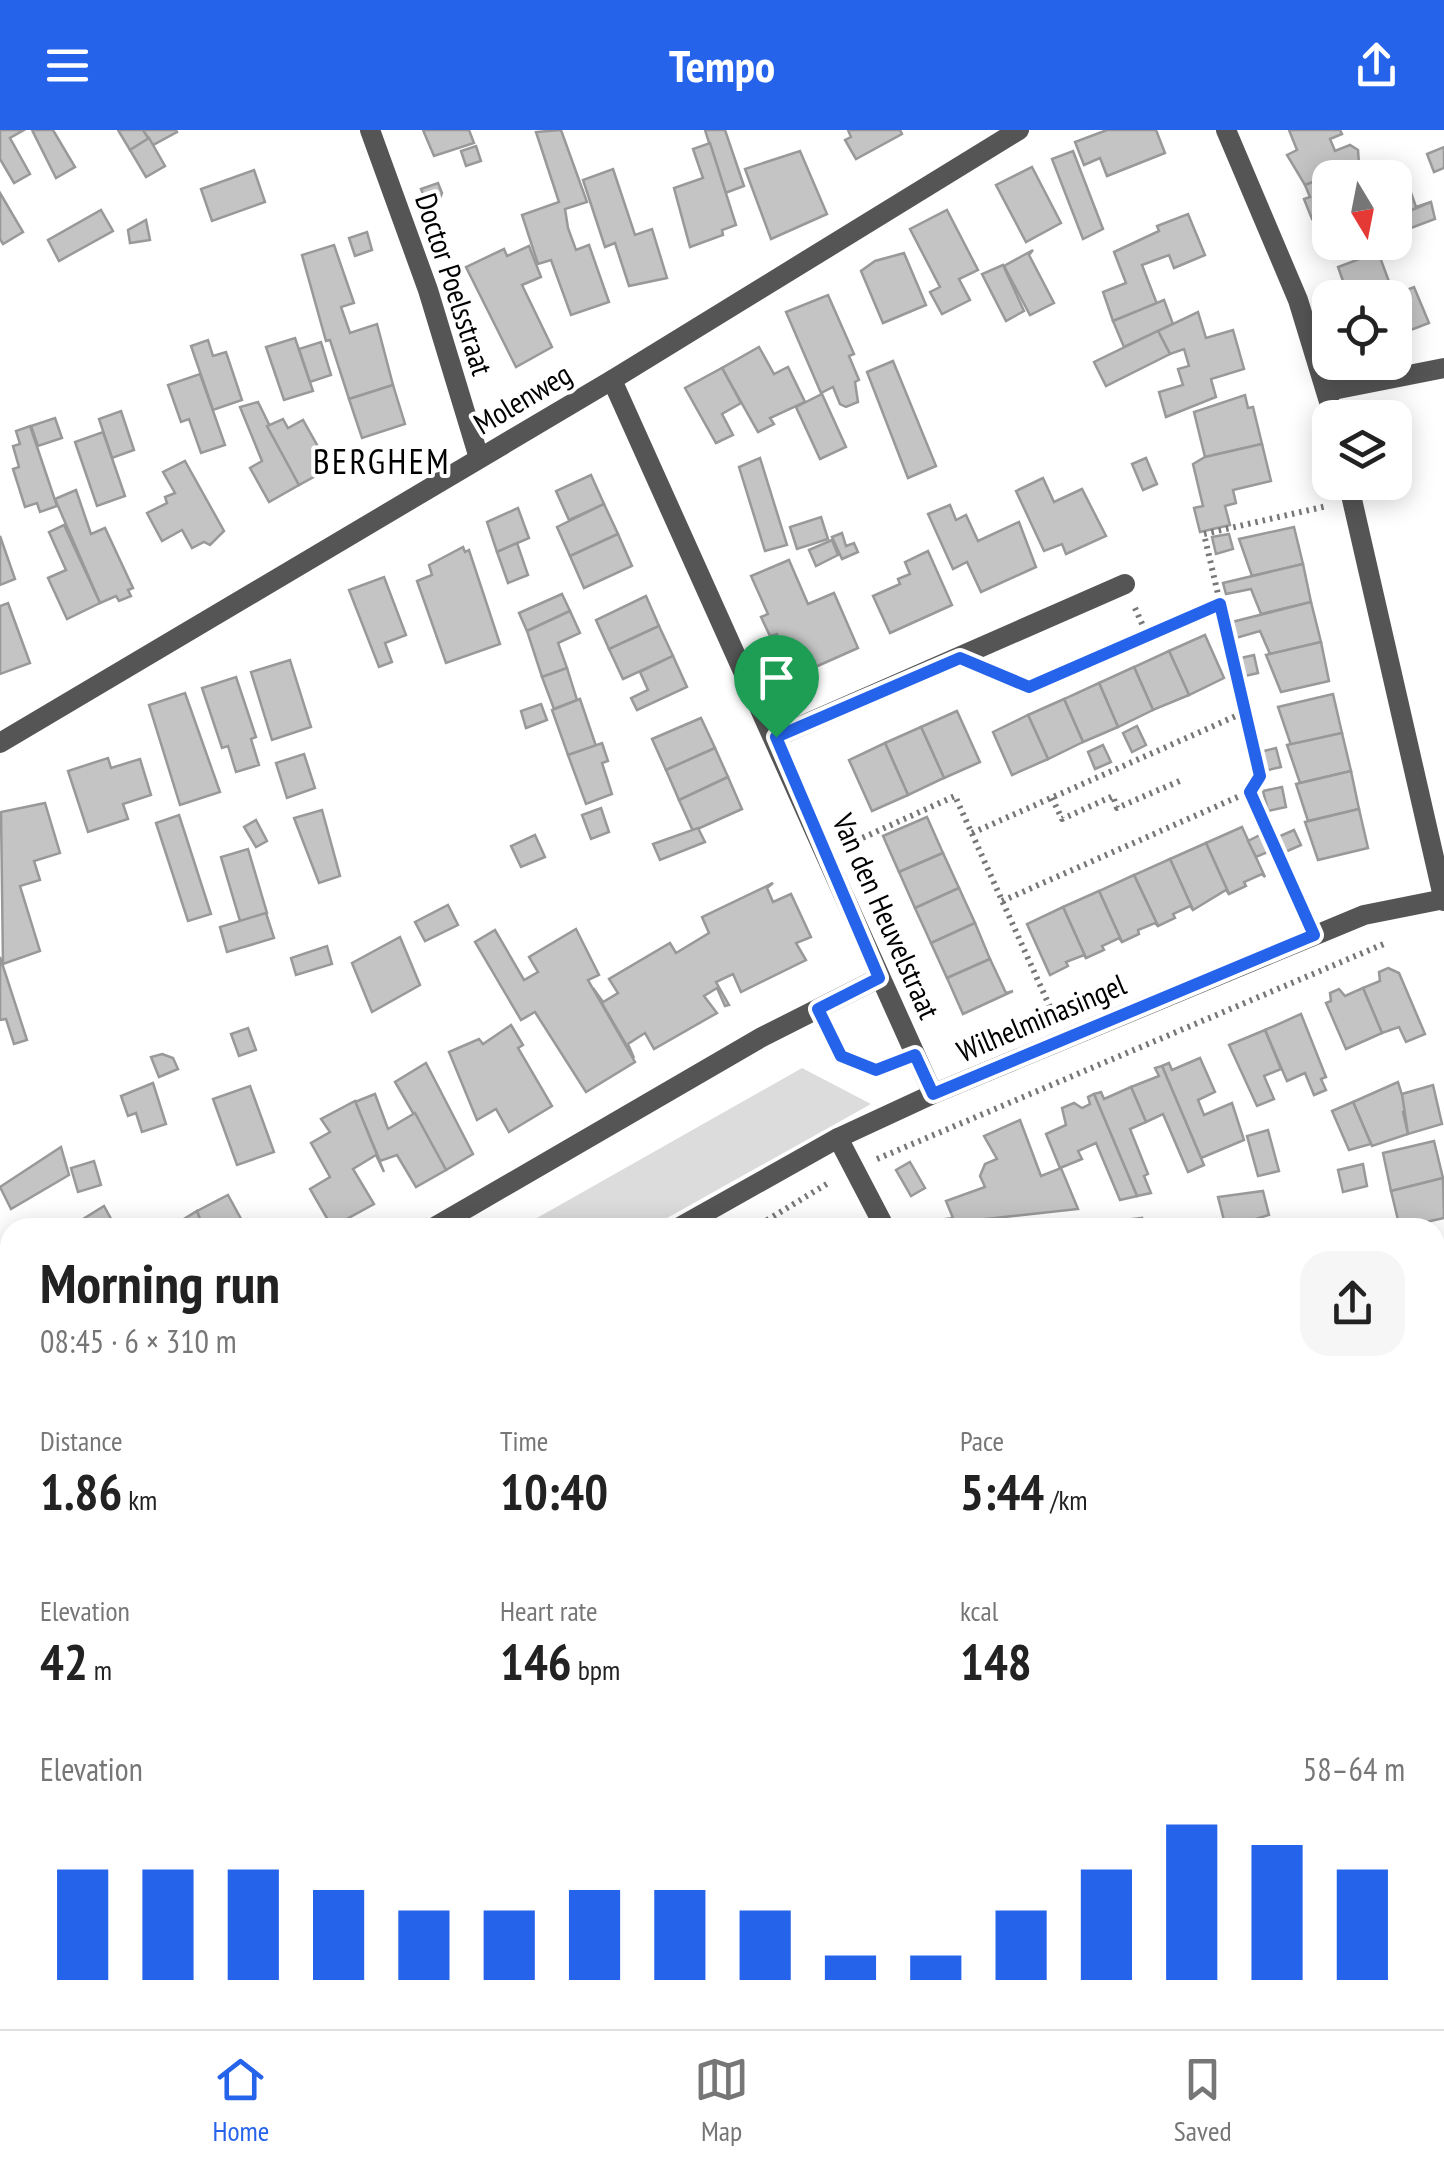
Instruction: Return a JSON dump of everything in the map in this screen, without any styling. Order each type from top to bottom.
[{"type":"street","name":"Doctor Poelsstraat","points":[[370,130],[428,290],[480,458]]},
{"type":"street","name":"Molenweg","points":[[0,742],[612,380],[1019,130]]},
{"type":"street","points":[[1226,130],[1298,300],[1330,400]]},
{"type":"street","points":[[1328,391],[1444,368]]},
{"type":"street","name":"Van den Heuvelstraat","points":[[612,380],[776,737],[933,1094]]},
{"type":"street","points":[[1352,500],[1444,900]]},
{"type":"street","points":[[776,737],[1125,584]]},
{"type":"street","name":"Wilhelminasingel","points":[[696,1218],[838,1138],[933,1094],[1364,915],[1444,900]]},
{"type":"street","points":[[451,1218],[879,978]]},
{"type":"street","points":[[838,1138],[879,1218]]},
{"type":"path","points":[[1002,901],[1250,792],[1260,776],[1204,534],[1322,500]]},
{"type":"path","points":[[960,658],[1029,687],[1220,604]]},
{"type":"path","points":[[972,833],[1245,712]]},
{"type":"path","points":[[1052,798],[1062,818],[1113,796],[1117,808],[1184,779]]},
{"type":"path","points":[[1250,792],[1314,935]]},
{"type":"path","points":[[826,854],[955,796],[1064,1040]]},
{"type":"path","points":[[771,1218],[852,1169],[1389,941]]},
{"type":"path","points":[[818,1009],[841,1056],[876,1070],[915,1055]]},
{"type":"shaded area","points":[[802,1068],[871,1104],[667,1218],[537,1218]]},
{"type":"building","points":[[0,130],[24,130],[10,138],[30,174],[14,183],[0,159]]},
{"type":"building","points":[[32,130],[53,130],[75,167],[56,178]]},
{"type":"building","points":[[118,130],[143,130],[149,139],[130,150]]},
{"type":"building","points":[[143,130],[176,130],[177,132],[153,145]]},
{"type":"building","points":[[423,130],[469,130],[474,143],[434,156]]},
{"type":"building","points":[[561,130],[587,202],[565,209],[568,228],[576,250],[589,245],[609,302],[571,315],[551,260],[538,264],[522,215],[559,202],[536,132]]},
{"type":"building","points":[[705,130],[725,130],[744,186],[725,193]]},
{"type":"building","points":[[848,130],[900,130],[902,134],[856,159],[845,140],[851,137]]},
{"type":"building","points":[[1107,130],[1156,130],[1165,153],[1107,176],[1100,158],[1084,165],[1075,142]]},
{"type":"building","points":[[1289,130],[1340,130],[1342,134],[1330,139],[1335,151],[1350,145],[1358,150],[1359,160],[1312,160],[1312,182],[1305,185],[1287,155],[1297,150]]},
{"type":"building","points":[[149,138],[165,166],[146,177],[130,150]]},
{"type":"building","points":[[710,143],[736,225],[722,230],[723,235],[690,247],[674,188],[703,178],[693,149]]},
{"type":"building","points":[[476,146],[481,161],[466,166],[461,151]]},
{"type":"building","points":[[1444,147],[1444,168],[1434,172],[1427,154]]},
{"type":"building","points":[[800,151],[827,214],[771,239],[745,169]]},
{"type":"building","points":[[1073,151],[1103,229],[1083,239],[1052,159]]},
{"type":"building","points":[[1032,167],[1061,223],[1026,242],[996,185]]},
{"type":"building","points":[[613,169],[635,235],[652,229],[667,278],[629,286],[615,243],[605,247],[583,180]]},
{"type":"building","points":[[254,170],[265,202],[212,221],[201,189]]},
{"type":"building","points":[[1312,182],[1312,219],[1304,199],[1310,197],[1305,185]]},
{"type":"building","points":[[438,183],[442,193],[438,203],[428,206],[421,189]]},
{"type":"building","points":[[0,193],[23,232],[3,244],[0,239]]},
{"type":"building","points":[[1431,202],[1435,219],[1412,228],[1412,210]]},
{"type":"building","points":[[101,210],[113,231],[59,261],[48,240]]},
{"type":"building","points":[[947,210],[978,270],[959,279],[970,300],[942,314],[930,292],[940,287],[910,229]]},
{"type":"building","points":[[1188,214],[1205,255],[1174,268],[1169,255],[1142,265],[1157,304],[1113,321],[1103,292],[1126,283],[1114,252],[1159,231],[1157,226]]},
{"type":"building","points":[[146,220],[150,240],[130,243],[128,230]]},
{"type":"building","points":[[367,232],[372,250],[355,256],[349,238]]},
{"type":"building","points":[[334,245],[354,303],[341,307],[350,333],[377,324],[393,385],[349,399],[330,340],[326,341],[302,255]]},
{"type":"building","points":[[529,246],[541,277],[522,285],[552,347],[516,367],[466,267],[504,249],[507,256]]},
{"type":"building","points":[[1033,250],[1029,255],[1054,303],[1030,315],[1004,266]]},
{"type":"building","points":[[904,253],[926,305],[883,323],[861,271],[875,261]]},
{"type":"building","points":[[1357,260],[1381,260],[1388,280],[1343,280],[1338,267]]},
{"type":"building","points":[[1003,265],[1024,311],[1006,321],[982,274]]},
{"type":"building","points":[[1414,287],[1429,323],[1412,330],[1412,288]]},
{"type":"building","points":[[828,295],[854,354],[849,356],[859,380],[855,382],[858,402],[846,407],[840,404],[833,387],[821,393],[786,312]]},
{"type":"building","points":[[1164,300],[1173,324],[1124,347],[1113,321]]},
{"type":"building","points":[[1198,312],[1206,338],[1233,330],[1244,369],[1211,379],[1216,397],[1166,417],[1159,392],[1183,385],[1178,369],[1189,366],[1184,349],[1170,354],[1158,331]]},
{"type":"building","points":[[1158,331],[1170,354],[1106,386],[1094,362]]},
{"type":"building","points":[[295,338],[313,391],[284,400],[266,347]]},
{"type":"building","points":[[208,340],[213,356],[226,352],[242,400],[213,410],[191,346]]},
{"type":"building","points":[[321,342],[331,375],[310,382],[299,349]]},
{"type":"building","points":[[759,347],[774,374],[788,367],[805,402],[770,418],[774,424],[758,432],[722,368]]},
{"type":"building","points":[[893,361],[936,466],[908,478],[867,372]]},
{"type":"building","points":[[722,368],[741,403],[722,414],[733,435],[716,443],[685,388]]},
{"type":"building","points":[[200,374],[225,445],[201,453],[189,419],[181,422],[168,385]]},
{"type":"building","points":[[393,385],[405,424],[362,438],[349,399]]},
{"type":"building","points":[[822,394],[846,447],[820,459],[796,407]]},
{"type":"building","points":[[1245,395],[1248,408],[1253,407],[1262,444],[1205,457],[1194,412]]},
{"type":"building","points":[[258,402],[299,485],[269,502],[250,468],[262,461],[240,407]]},
{"type":"building","points":[[121,411],[134,450],[112,458],[99,419]]},
{"type":"building","points":[[55,418],[62,438],[38,446],[31,426]]},
{"type":"building","points":[[283,419],[288,428],[303,420],[330,468],[299,485],[267,426]]},
{"type":"building","points":[[30,426],[57,506],[40,512],[37,503],[25,507],[13,469],[19,467],[13,446],[20,444],[16,431]]},
{"type":"building","points":[[103,432],[125,496],[97,506],[75,442]]},
{"type":"building","points":[[1262,444],[1271,481],[1233,490],[1236,503],[1225,506],[1230,525],[1200,532],[1194,508],[1203,506],[1193,464],[1205,457]]},
{"type":"building","points":[[760,458],[787,545],[765,551],[739,467]]},
{"type":"building","points":[[1146,458],[1157,484],[1143,490],[1132,464]]},
{"type":"building","points":[[185,461],[224,531],[210,545],[204,542],[192,548],[182,530],[162,541],[147,513],[167,503],[165,497],[175,493],[163,472]]},
{"type":"building","points":[[591,475],[604,504],[569,520],[556,491]]},
{"type":"building","points":[[1043,478],[1054,502],[1082,489],[1106,536],[1066,554],[1062,544],[1044,551],[1016,491]]},
{"type":"building","points":[[76,490],[91,534],[105,528],[133,588],[128,590],[131,596],[119,601],[116,596],[100,603],[55,499]]},
{"type":"building","points":[[604,504],[618,534],[570,556],[557,527]]},
{"type":"building","points":[[950,505],[956,520],[966,515],[978,541],[1019,522],[1036,567],[981,592],[967,562],[953,569],[928,514]]},
{"type":"building","points":[[518,508],[529,538],[497,552],[487,522]]},
{"type":"building","points":[[821,517],[828,539],[797,549],[790,527]]},
{"type":"building","points":[[64,525],[100,603],[67,619],[48,578],[66,570],[49,532]]},
{"type":"building","points":[[1294,527],[1303,564],[1252,576],[1239,539]]},
{"type":"building","points":[[842,533],[846,546],[854,543],[858,552],[842,559],[832,537]]},
{"type":"building","points":[[618,534],[632,566],[584,588],[570,556]]},
{"type":"building","points":[[1229,534],[1233,549],[1216,554],[1212,537]]},
{"type":"building","points":[[0,536],[15,579],[0,585]]},
{"type":"building","points":[[832,540],[838,555],[816,566],[809,550]]},
{"type":"building","points":[[517,543],[528,575],[508,583],[497,552]]},
{"type":"building","points":[[463,547],[465,552],[469,550],[500,644],[446,663],[417,581],[432,575],[429,565]]},
{"type":"building","points":[[928,551],[952,605],[890,633],[873,596],[900,584],[898,579],[910,574],[905,562]]},
{"type":"building","points":[[789,560],[808,604],[834,593],[858,648],[795,676],[777,634],[770,636],[761,617],[768,614],[751,576]]},
{"type":"building","points":[[1303,564],[1311,602],[1261,614],[1251,589],[1226,594],[1223,583]]},
{"type":"building","points":[[384,577],[406,635],[385,643],[392,662],[379,667],[349,590]]},
{"type":"building","points":[[562,594],[570,611],[527,631],[519,613]]},
{"type":"building","points":[[646,596],[659,626],[609,649],[596,620]]},
{"type":"building","points":[[1311,602],[1321,642],[1270,654],[1260,631],[1236,638],[1232,622]]},
{"type":"building","points":[[8,603],[30,663],[0,674],[0,606]]},
{"type":"building","points":[[570,611],[580,633],[558,643],[567,668],[542,677],[527,631]]},
{"type":"building","points":[[659,626],[673,656],[623,679],[609,649]]},
{"type":"building","points":[[1205,635],[1224,678],[1189,695],[1169,651]]},
{"type":"building","points":[[1321,642],[1329,681],[1281,692],[1266,655]]},
{"type":"building","points":[[1169,651],[1189,695],[1153,710],[1134,667]]},
{"type":"building","points":[[1254,655],[1258,673],[1245,676],[1241,658]]},
{"type":"building","points":[[673,656],[687,687],[637,710],[631,698],[648,690],[640,672]]},
{"type":"building","points":[[290,660],[311,727],[272,740],[251,672]]},
{"type":"building","points":[[1134,667],[1153,710],[1118,727],[1099,683]]},
{"type":"building","points":[[567,668],[577,700],[554,709],[542,677]]},
{"type":"building","points":[[236,677],[256,737],[251,739],[259,765],[236,772],[228,746],[222,748],[202,688]]},
{"type":"building","points":[[1099,683],[1118,727],[1083,742],[1064,699]]},
{"type":"building","points":[[185,693],[220,792],[180,805],[149,705]]},
{"type":"building","points":[[1333,694],[1342,733],[1291,745],[1278,707]]},
{"type":"building","points":[[580,699],[596,746],[568,755],[552,710]]},
{"type":"building","points":[[1064,699],[1083,742],[1048,759],[1028,715]]},
{"type":"building","points":[[541,704],[547,720],[526,728],[521,711]]},
{"type":"building","points":[[957,711],[980,762],[944,778],[921,727]]},
{"type":"building","points":[[1028,715],[1048,759],[1012,775],[993,732]]},
{"type":"building","points":[[701,718],[715,748],[666,770],[652,739]]},
{"type":"building","points":[[1137,726],[1146,745],[1132,752],[1123,733]]},
{"type":"building","points":[[921,727],[944,778],[908,795],[885,743]]},
{"type":"building","points":[[1342,733],[1351,771],[1300,783],[1287,745]]},
{"type":"building","points":[[602,743],[608,761],[602,763],[612,794],[586,804],[568,755]]},
{"type":"building","points":[[885,743],[908,795],[872,811],[849,760]]},
{"type":"building","points":[[1103,745],[1111,762],[1095,769],[1088,752]]},
{"type":"building","points":[[715,748],[728,777],[679,800],[666,770]]},
{"type":"building","points":[[1276,748],[1281,767],[1264,771],[1260,752]]},
{"type":"building","points":[[304,754],[315,788],[287,798],[276,763]]},
{"type":"building","points":[[108,758],[111,768],[140,759],[151,795],[123,804],[128,819],[88,832],[68,771]]},
{"type":"building","points":[[1351,771],[1359,809],[1308,821],[1296,784]]},
{"type":"building","points":[[728,777],[742,809],[693,831],[679,800]]},
{"type":"building","points":[[1282,787],[1286,807],[1268,811],[1263,791]]},
{"type":"building","points":[[45,803],[60,853],[34,861],[40,880],[20,886],[40,951],[3,964],[1,812]]},
{"type":"building","points":[[601,808],[609,832],[591,839],[582,815]]},
{"type":"building","points":[[1359,809],[1368,848],[1318,860],[1305,822]]},
{"type":"building","points":[[322,810],[340,876],[319,883],[294,818]]},
{"type":"building","points":[[179,815],[211,914],[188,921],[156,823]]},
{"type":"building","points":[[927,817],[943,853],[899,872],[883,836]]},
{"type":"building","points":[[256,820],[267,841],[256,847],[244,827]]},
{"type":"building","points":[[1242,827],[1265,877],[1262,874],[1244,882],[1246,886],[1229,894],[1206,843]]},
{"type":"building","points":[[698,828],[705,842],[660,860],[653,844]]},
{"type":"building","points":[[1294,830],[1301,845],[1285,852],[1278,837]]},
{"type":"building","points":[[1262,834],[1270,851],[1256,857],[1248,841]]},
{"type":"building","points":[[535,835],[545,857],[521,867],[511,846]]},
{"type":"building","points":[[1206,843],[1229,894],[1226,890],[1193,910],[1170,859]]},
{"type":"building","points":[[248,849],[267,913],[240,921],[221,857]]},
{"type":"building","points":[[943,853],[959,888],[915,908],[899,872]]},
{"type":"building","points":[[1170,859],[1193,910],[1190,906],[1158,926],[1134,875]]},
{"type":"building","points":[[1134,875],[1158,926],[1155,923],[1138,930],[1139,934],[1122,942],[1099,891]]},
{"type":"building","points":[[773,883],[767,888],[773,902],[791,894],[811,937],[796,943],[806,960],[741,992],[733,974],[716,982],[729,1005],[725,1006],[717,988],[704,996],[717,1013],[654,1049],[645,1033],[628,1044],[634,1058],[593,988],[603,1002],[618,993],[609,979],[670,943],[676,953],[709,933],[702,917]]},
{"type":"building","points":[[959,888],[975,923],[931,943],[915,908]]},
{"type":"building","points":[[1099,891],[1122,942],[1119,938],[1086,958],[1063,907]]},
{"type":"building","points":[[448,905],[458,925],[425,941],[415,922]]},
{"type":"building","points":[[1063,907],[1086,958],[1084,955],[1066,962],[1068,966],[1050,975],[1027,924]]},
{"type":"building","points":[[266,913],[274,938],[227,952],[220,927]]},
{"type":"building","points":[[975,923],[990,959],[947,978],[931,943]]},
{"type":"building","points":[[576,929],[599,975],[588,980],[635,1062],[586,1092],[535,1012],[521,1020],[475,942],[495,930],[524,980],[538,972],[529,957]]},
{"type":"building","points":[[400,937],[420,985],[372,1012],[352,963]]},
{"type":"building","points":[[327,946],[332,964],[296,975],[291,958]]},
{"type":"building","points":[[0,957],[27,1040],[14,1044],[6,1019],[0,1020]]},
{"type":"building","points":[[990,959],[1006,993],[1013,991],[963,1014],[947,978]]},
{"type":"building","points":[[1388,968],[1399,973],[1425,1034],[1406,1042],[1399,1027],[1382,1033],[1363,988],[1380,981],[1379,972]]},
{"type":"building","points":[[1363,988],[1382,1033],[1346,1049],[1326,1003],[1331,1001],[1330,993],[1339,989],[1345,996]]},
{"type":"building","points":[[1301,1014],[1326,1077],[1321,1079],[1326,1090],[1314,1095],[1305,1073],[1287,1081],[1265,1030]]},
{"type":"building","points":[[511,1025],[523,1045],[518,1048],[552,1106],[509,1132],[496,1109],[477,1120],[449,1052],[479,1039],[483,1044]]},
{"type":"building","points":[[248,1028],[256,1050],[239,1056],[231,1034]]},
{"type":"building","points":[[1265,1030],[1281,1069],[1264,1076],[1274,1099],[1257,1106],[1229,1045]]},
{"type":"building","points":[[162,1054],[173,1058],[178,1069],[159,1077],[151,1057]]},
{"type":"building","points":[[1200,1058],[1215,1092],[1198,1100],[1204,1115],[1232,1103],[1244,1140],[1201,1158],[1162,1066],[1169,1063],[1172,1070]]},
{"type":"building","points":[[426,1063],[473,1154],[446,1170],[395,1082]]},
{"type":"building","points":[[1162,1066],[1204,1165],[1188,1172],[1163,1114],[1146,1122],[1131,1087],[1159,1076],[1155,1068]]},
{"type":"building","points":[[1398,1082],[1407,1111],[1403,1112],[1408,1134],[1372,1146],[1353,1102]]},
{"type":"building","points":[[153,1083],[166,1124],[142,1132],[136,1113],[128,1116],[121,1096]]},
{"type":"building","points":[[1433,1085],[1442,1124],[1408,1134],[1402,1094]]},
{"type":"building","points":[[250,1086],[274,1152],[237,1165],[213,1099]]},
{"type":"building","points":[[1131,1087],[1146,1122],[1130,1129],[1148,1174],[1144,1176],[1151,1193],[1137,1196],[1094,1094],[1101,1092],[1104,1099]]},
{"type":"building","points":[[375,1094],[388,1129],[415,1113],[446,1170],[416,1187],[397,1155],[380,1161],[355,1102]]},
{"type":"building","points":[[1094,1094],[1137,1196],[1120,1200],[1096,1143],[1078,1151],[1082,1159],[1060,1168],[1046,1134],[1066,1125],[1062,1108],[1074,1103],[1082,1108],[1090,1104],[1088,1097]]},
{"type":"building","points":[[355,1101],[384,1172],[376,1155],[353,1169],[374,1204],[348,1218],[327,1218],[310,1189],[330,1177],[311,1143],[330,1132],[321,1119]]},
{"type":"building","points":[[1353,1102],[1371,1144],[1349,1150],[1332,1111]]},
{"type":"building","points":[[1020,1120],[1041,1176],[1061,1168],[1078,1209],[996,1218],[953,1218],[946,1201],[985,1187],[980,1176],[985,1164],[997,1159],[984,1136]]},
{"type":"building","points":[[1268,1130],[1279,1171],[1258,1176],[1247,1136]]},
{"type":"building","points":[[1434,1141],[1443,1178],[1391,1191],[1383,1153]]},
{"type":"building","points":[[61,1147],[69,1175],[11,1209],[0,1187]]},
{"type":"building","points":[[94,1161],[101,1185],[78,1192],[71,1168]]},
{"type":"building","points":[[910,1162],[925,1188],[911,1196],[896,1170]]},
{"type":"building","points":[[1363,1164],[1367,1186],[1343,1192],[1338,1170]]},
{"type":"building","points":[[1443,1178],[1444,1218],[1398,1218],[1391,1191]]},
{"type":"building","points":[[1263,1191],[1269,1215],[1223,1218],[1218,1197]]},
{"type":"building","points":[[228,1195],[241,1218],[199,1218],[197,1211]]},
{"type":"building","points":[[104,1206],[111,1218],[85,1218]]},
{"type":"district","name":"BERGHEM","points":[[382,461]]},
{"type":"route","points":[[1220,604],[1260,776],[1250,792],[1314,935],[933,1094],[915,1055],[876,1070],[841,1056],[818,1009],[879,978],[776,737],[960,658],[1029,687],[1220,604]]}]
